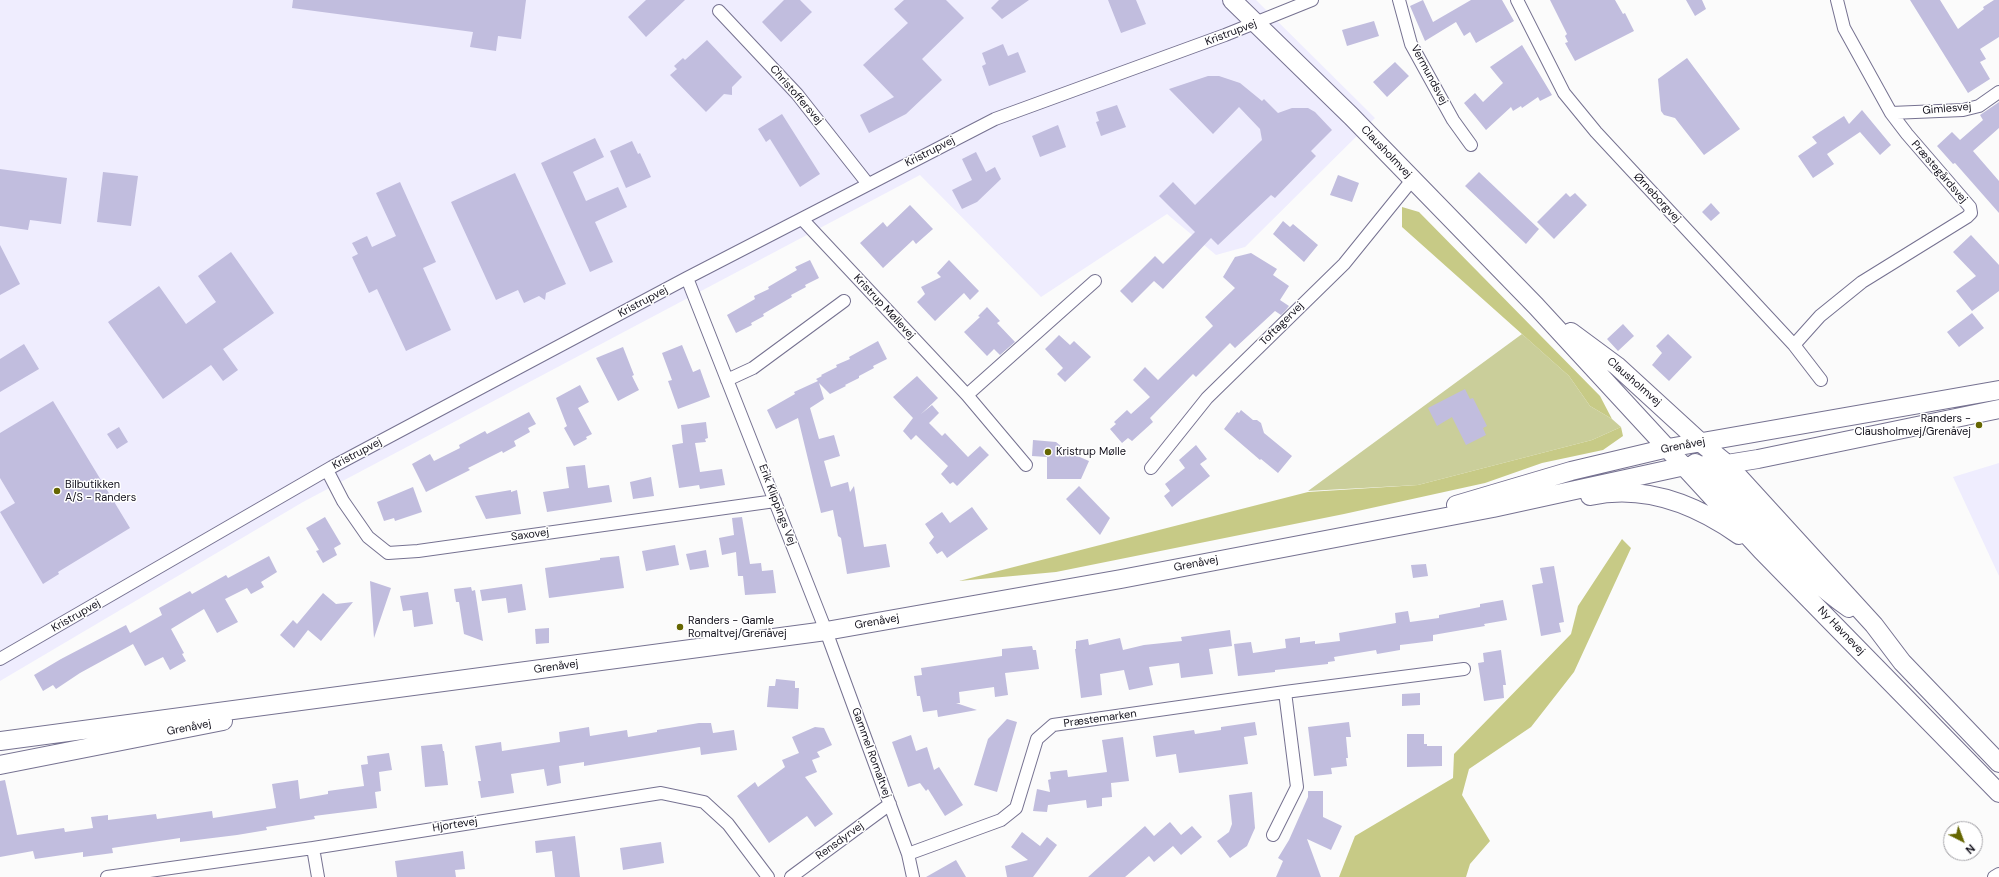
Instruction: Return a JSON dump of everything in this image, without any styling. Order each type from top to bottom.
[{"type":"street","name":"Clausholmvej","points":[[1232,0],[1351,116],[1536,306],[1668,448],[1693,466]]},
{"type":"street","name":"Kristrupvej","points":[[0,659],[327,470],[687,278],[994,119],[1255,24],[1312,0]]},
{"type":"street","name":"Vermundsvej","points":[[1399,0],[1411,44],[1453,120],[1471,145]]},
{"type":"street","name":"Ørneborgvej","points":[[1517,0],[1564,93],[1596,132],[1794,345],[1821,380]]},
{"type":"street","name":"Præstegårdsvej","points":[[1794,345],[1820,316],[1862,282],[1966,217],[1971,212],[1970,207],[1907,134],[1892,113],[1844,28],[1837,0]]},
{"type":"street","name":"Christoffersvej","points":[[719,11],[798,94],[868,184]]},
{"type":"street","name":"Gimlesvej","points":[[1892,113],[1963,110],[1979,106],[1999,92]]},
{"type":"street","name":"Toftagervej","points":[[1151,468],[1207,398],[1344,264],[1412,180]]},
{"type":"street","name":"Kristrup Møllevej","points":[[802,219],[967,395],[1026,465]]},
{"type":"street","name":"Erik Klippings Vej","points":[[687,278],[826,631]]},
{"type":"street","points":[[967,395],[1095,281]]},
{"type":"street","points":[[727,380],[753,368],[844,302]]},
{"type":"street","name":"Clausholmvej","points":[[1536,306],[1617,366],[1700,442],[1727,464]]},
{"type":"street","name":"Grenåvej","points":[[1373,531],[1571,471],[1668,448],[1877,413],[1999,390]]},
{"type":"street","name":"Grenåvej","points":[[0,741],[171,717],[377,692],[826,631],[1121,579],[1493,508],[1693,466],[1727,464],[1999,409]]},
{"type":"street","points":[[1727,464],[1874,625],[1902,662],[1999,763]]},
{"type":"street","points":[[1693,466],[1728,490],[1794,560],[1835,598],[1874,625]]},
{"type":"street","name":"Ny Havnevej","points":[[1693,466],[1761,550],[1999,792]]},
{"type":"street","name":"Saxovej","points":[[327,470],[343,501],[368,537],[388,553],[418,551],[775,501]]},
{"type":"street","points":[[1493,508],[1532,509],[1594,495],[1628,493],[1648,494],[1675,500],[1719,521],[1761,550]]},
{"type":"street","name":"Gammel Romaltvej","points":[[826,631],[908,854],[913,877]]},
{"type":"street","name":"Præstemarken","points":[[908,854],[1001,820],[1016,808],[1037,738],[1053,726],[1285,692],[1464,668]]},
{"type":"street","name":"Grenåvej","points":[[0,765],[377,692]]},
{"type":"street","points":[[1273,835],[1297,787],[1285,692]]},
{"type":"street","name":"Hjortevej","points":[[107,877],[313,848],[661,793],[704,802],[728,824],[768,877]]},
{"type":"street","name":"Rensdyrvej","points":[[791,877],[890,804]]},
{"type":"street","points":[[313,848],[318,877]]},
{"type":"street","points":[[1994,877],[1999,874]]},
{"type":"shaded area","points":[[0,0],[1256,0],[1375,118],[1245,247],[1216,255],[1167,214],[1041,297],[920,175],[303,502],[0,681]]},
{"type":"shaded area","points":[[1999,463],[1999,576],[1953,477]]},
{"type":"green space","points":[[1402,207],[1419,212],[1600,396],[1612,419],[1590,406],[1569,376],[1402,227]]},
{"type":"green space","points":[[1522,334],[1569,376],[1590,406],[1612,419],[1621,427],[1592,440],[1418,485],[1308,491]]},
{"type":"green space","points":[[1621,427],[1623,436],[1603,450],[1542,463],[1485,483],[1344,514],[1056,572],[959,581],[1308,492],[1418,485],[1592,440]]},
{"type":"green space","points":[[1622,539],[1631,548],[1574,672],[1531,727],[1469,769],[1462,795],[1490,841],[1470,864],[1466,877],[1339,877],[1355,836],[1453,778],[1454,754],[1571,634],[1578,606]]},
{"type":"building","points":[[293,0],[526,0],[521,39],[498,36],[496,51],[470,47],[473,32],[292,8]]},
{"type":"building","points":[[646,0],[685,0],[646,37],[628,17]]},
{"type":"building","points":[[784,0],[800,0],[812,12],[781,42],[762,22]]},
{"type":"building","points":[[904,0],[946,0],[964,18],[922,59],[942,80],[906,114],[869,133],[860,115],[894,97],[863,65],[908,23],[894,9]]},
{"type":"building","points":[[999,0],[1029,0],[1002,19],[991,8]]},
{"type":"building","points":[[1108,0],[1136,0],[1146,24],[1121,33]]},
{"type":"building","points":[[1423,0],[1433,22],[1471,0],[1502,0],[1514,21],[1476,43],[1470,32],[1464,36],[1456,22],[1425,41],[1410,6]]},
{"type":"building","points":[[1550,0],[1615,0],[1623,14],[1625,13],[1634,31],[1575,61],[1565,43],[1568,42],[1565,36],[1567,34]]},
{"type":"building","points":[[1686,0],[1702,0],[1706,9],[1695,16]]},
{"type":"building","points":[[1910,0],[1940,0],[1958,29],[1984,9],[1983,7],[1994,0],[1999,0],[1999,37],[1980,49],[1986,59],[1980,62],[1990,79],[1968,93]]},
{"type":"building","points":[[1374,21],[1379,36],[1347,46],[1342,30]]},
{"type":"building","points":[[707,40],[742,77],[732,87],[732,95],[724,94],[706,112],[670,75],[677,69],[674,66],[683,58],[685,60]]},
{"type":"building","points":[[1003,44],[1008,56],[1018,52],[1026,72],[989,86],[982,66],[986,64],[982,53]]},
{"type":"building","points":[[1522,45],[1552,95],[1540,101],[1538,97],[1522,108],[1521,106],[1513,111],[1511,107],[1486,130],[1464,103],[1475,93],[1483,102],[1503,83],[1490,67]]},
{"type":"building","points":[[1687,58],[1740,129],[1704,155],[1675,118],[1664,115],[1661,111],[1658,79]]},
{"type":"building","points":[[1395,62],[1409,76],[1387,97],[1373,82]]},
{"type":"building","points":[[1208,76],[1219,76],[1240,83],[1262,101],[1264,99],[1278,113],[1292,108],[1308,108],[1315,112],[1332,130],[1311,151],[1316,156],[1275,198],[1271,195],[1218,245],[1211,238],[1163,289],[1154,281],[1132,303],[1120,291],[1155,256],[1163,264],[1195,232],[1159,196],[1173,182],[1195,205],[1262,140],[1260,129],[1239,107],[1213,134],[1169,89]]},
{"type":"building","points":[[1999,102],[1999,128],[1973,151],[1999,181],[1999,213],[1955,163],[1953,164],[1937,146],[1952,132],[1960,140],[1983,120],[1980,115]]},
{"type":"building","points":[[1117,105],[1126,127],[1101,136],[1096,122],[1099,121],[1096,112]]},
{"type":"building","points":[[1862,110],[1891,145],[1880,155],[1860,132],[1827,154],[1834,164],[1813,178],[1798,156],[1817,143],[1812,137],[1844,116],[1849,124]]},
{"type":"building","points":[[782,114],[820,174],[800,187],[770,139],[766,142],[758,129]]},
{"type":"building","points":[[1058,125],[1066,147],[1040,157],[1032,136]]},
{"type":"building","points":[[595,138],[604,157],[573,172],[586,201],[618,187],[627,207],[595,222],[613,262],[590,272],[541,163]]},
{"type":"building","points":[[632,141],[638,154],[640,153],[651,177],[626,188],[610,151]]},
{"type":"building","points":[[976,152],[986,172],[995,167],[1001,179],[977,202],[962,209],[952,190],[972,180],[962,159]]},
{"type":"building","points":[[0,169],[67,178],[61,224],[30,220],[28,230],[0,226]]},
{"type":"building","points":[[103,172],[138,176],[131,226],[97,222]]},
{"type":"building","points":[[1479,172],[1539,229],[1526,244],[1465,186]]},
{"type":"building","points":[[515,173],[566,284],[546,293],[545,300],[539,296],[524,303],[518,290],[496,300],[451,202]]},
{"type":"building","points":[[1338,175],[1359,183],[1352,202],[1330,195]]},
{"type":"building","points":[[400,182],[436,262],[423,268],[451,330],[406,351],[377,289],[369,293],[352,257],[358,254],[352,243],[367,236],[372,247],[396,236],[376,193]]},
{"type":"building","points":[[1566,193],[1570,197],[1575,193],[1587,205],[1554,239],[1537,222]]},
{"type":"building","points":[[1711,203],[1720,213],[1711,221],[1702,212]]},
{"type":"building","points":[[910,205],[933,229],[916,244],[913,240],[883,268],[860,243],[883,222],[887,227]]},
{"type":"building","points":[[1283,221],[1290,227],[1293,224],[1318,245],[1304,262],[1273,234]]},
{"type":"building","points":[[1971,235],[1999,265],[1999,291],[1972,311],[1956,291],[1976,276],[1953,252]]},
{"type":"building","points":[[0,245],[20,284],[0,295]]},
{"type":"building","points":[[231,252],[274,313],[223,349],[238,370],[223,381],[211,365],[163,399],[108,322],[159,286],[186,324],[216,302],[198,276]]},
{"type":"building","points":[[1251,253],[1277,269],[1273,275],[1289,286],[1280,300],[1289,306],[1281,315],[1275,311],[1235,348],[1230,343],[1196,377],[1193,374],[1150,418],[1153,422],[1132,441],[1128,438],[1122,443],[1110,429],[1116,424],[1114,422],[1127,410],[1131,414],[1150,397],[1133,380],[1145,367],[1158,380],[1213,326],[1205,317],[1235,288],[1223,277],[1235,257]]},
{"type":"building","points":[[810,260],[819,278],[805,285],[806,287],[791,295],[792,297],[763,314],[764,316],[751,323],[752,325],[736,333],[727,315],[755,299],[754,296],[769,289],[768,287],[797,270],[795,267]]},
{"type":"building","points":[[949,260],[979,291],[970,300],[964,293],[935,321],[917,302],[925,294],[921,287],[941,277],[937,273]]},
{"type":"building","points":[[987,307],[1000,321],[997,323],[1015,342],[1000,355],[994,349],[987,356],[964,332],[980,317],[978,316]]},
{"type":"building","points":[[1972,313],[1984,328],[1959,347],[1947,332]]},
{"type":"building","points":[[1623,324],[1634,336],[1618,351],[1607,339]]},
{"type":"building","points":[[1668,334],[1692,357],[1669,381],[1652,365],[1662,353],[1656,346]]},
{"type":"building","points":[[1059,335],[1070,345],[1074,341],[1091,357],[1065,382],[1057,374],[1063,368],[1045,349]]},
{"type":"building","points":[[878,341],[887,359],[873,366],[874,368],[845,385],[846,386],[830,394],[819,383],[824,399],[810,408],[819,439],[834,435],[840,456],[824,461],[831,487],[848,482],[850,492],[854,486],[864,547],[886,544],[890,567],[847,574],[841,538],[838,536],[833,510],[821,513],[798,418],[776,429],[767,410],[795,394],[794,392],[818,381],[816,379],[837,367],[836,365],[850,359],[849,357]]},
{"type":"building","points":[[24,344],[39,369],[0,392],[0,359]]},
{"type":"building","points":[[682,345],[693,372],[700,369],[710,397],[678,409],[668,381],[672,380],[662,353]]},
{"type":"building","points":[[623,347],[634,375],[632,376],[639,390],[618,401],[596,358]]},
{"type":"building","points":[[917,376],[938,398],[921,414],[932,405],[939,413],[929,423],[942,436],[945,433],[968,457],[980,446],[989,455],[957,486],[953,482],[950,484],[941,474],[948,466],[916,435],[911,440],[903,431],[913,418],[893,397]]},
{"type":"building","points":[[580,385],[589,402],[578,408],[592,434],[586,437],[587,439],[574,446],[564,428],[567,426],[556,398]]},
{"type":"building","points":[[1465,389],[1470,399],[1473,398],[1487,426],[1483,428],[1486,435],[1466,445],[1452,417],[1437,426],[1428,408]]},
{"type":"building","name":"Bilbutikken A/S - Randers","points":[[53,401],[130,528],[58,572],[59,574],[43,584],[0,512],[15,503],[0,478],[0,433]]},
{"type":"building","points":[[1241,410],[1253,420],[1257,420],[1261,423],[1264,433],[1292,456],[1278,473],[1261,459],[1260,460],[1224,429],[1237,412],[1239,413]]},
{"type":"building","points":[[529,412],[536,424],[528,428],[530,432],[514,441],[516,446],[503,453],[502,451],[468,468],[470,470],[426,492],[412,464],[430,454],[434,461],[460,448],[459,445],[485,431],[487,434]]},
{"type":"building","points":[[706,422],[708,438],[705,439],[706,442],[695,443],[700,472],[722,469],[725,485],[700,489],[699,485],[679,488],[672,445],[683,443],[681,425]]},
{"type":"building","points":[[119,427],[128,442],[117,449],[107,434]]},
{"type":"building","points":[[1033,440],[1056,442],[1068,452],[1089,461],[1081,479],[1047,479],[1047,457],[1032,456]]},
{"type":"building","points":[[1196,445],[1207,459],[1200,464],[1210,476],[1172,507],[1164,496],[1170,491],[1165,484],[1185,468],[1179,460]]},
{"type":"building","points":[[585,465],[588,488],[609,485],[612,502],[547,512],[543,492],[569,488],[566,467]]},
{"type":"building","points":[[651,477],[654,496],[633,499],[630,482]]},
{"type":"building","points":[[1079,486],[1110,518],[1100,535],[1066,499]]},
{"type":"building","points":[[413,487],[422,512],[395,521],[394,518],[384,521],[377,502]]},
{"type":"building","points":[[511,490],[511,492],[517,490],[521,514],[486,519],[475,496]]},
{"type":"building","points":[[972,507],[988,529],[947,558],[942,551],[937,554],[929,543],[934,537],[925,524],[942,512],[950,523]]},
{"type":"building","points":[[325,517],[341,544],[334,548],[337,555],[323,563],[316,551],[319,550],[306,528]]},
{"type":"building","points":[[742,517],[750,564],[761,563],[762,571],[773,570],[776,593],[745,595],[743,576],[738,576],[736,552],[722,555],[719,538],[734,535],[732,518]]},
{"type":"building","points":[[675,545],[679,565],[646,571],[642,551]]},
{"type":"building","points":[[706,550],[709,567],[690,570],[686,554]]},
{"type":"building","points":[[269,556],[277,572],[261,582],[264,587],[251,594],[247,588],[225,599],[238,622],[217,633],[204,609],[171,629],[184,653],[182,654],[186,661],[170,670],[163,657],[145,666],[133,644],[80,673],[56,689],[53,685],[43,691],[34,675],[126,625],[130,633],[162,615],[159,608],[190,591],[192,594],[226,575],[228,578]]},
{"type":"building","points":[[619,556],[624,588],[549,598],[545,568]]},
{"type":"building","points":[[1426,564],[1428,576],[1413,578],[1411,565]]},
{"type":"building","points":[[1554,566],[1564,622],[1559,623],[1561,632],[1541,636],[1532,585],[1543,583],[1540,568]]},
{"type":"building","points":[[370,581],[391,588],[374,638]]},
{"type":"building","points":[[522,584],[526,610],[508,613],[506,598],[482,601],[480,590]]},
{"type":"building","points":[[471,587],[472,591],[475,590],[483,641],[464,634],[459,602],[456,602],[454,589]]},
{"type":"building","points":[[428,592],[433,624],[414,627],[412,610],[403,611],[400,596]]},
{"type":"building","points":[[323,593],[336,604],[353,602],[321,641],[308,630],[294,648],[280,635],[293,620],[297,624]]},
{"type":"building","points":[[1503,600],[1507,620],[1484,624],[1485,626],[1433,635],[1433,641],[1400,645],[1400,650],[1377,654],[1376,650],[1334,657],[1335,661],[1328,662],[1328,664],[1238,676],[1234,644],[1251,642],[1253,653],[1286,648],[1285,639],[1300,637],[1300,643],[1315,641],[1315,644],[1340,641],[1339,633],[1396,623],[1395,613],[1408,611],[1410,622],[1439,618],[1439,615],[1480,607],[1480,604]]},
{"type":"building","points":[[549,628],[549,643],[536,644],[535,629]]},
{"type":"building","points":[[1230,630],[1232,646],[1209,649],[1213,674],[1181,678],[1179,663],[1149,667],[1153,685],[1129,690],[1124,670],[1100,674],[1102,695],[1081,698],[1075,649],[1076,641],[1088,639],[1089,645],[1120,638],[1123,650],[1144,645],[1182,641],[1181,637]]},
{"type":"building","points":[[1032,646],[1033,650],[1036,650],[1039,669],[1005,673],[1008,695],[995,697],[994,687],[959,692],[960,703],[956,703],[977,710],[938,717],[937,710],[923,712],[920,696],[917,696],[914,676],[922,675],[921,668],[1002,656],[1002,649]]},
{"type":"building","points":[[1501,650],[1506,685],[1503,685],[1504,698],[1484,701],[1478,663],[1484,662],[1483,653]]},
{"type":"building","points":[[776,679],[795,681],[795,688],[799,688],[798,709],[767,707],[769,686],[775,686]]},
{"type":"building","points":[[1420,693],[1420,705],[1402,706],[1402,694]]},
{"type":"building","points":[[1007,719],[1017,722],[997,792],[974,785],[988,739]]},
{"type":"building","points":[[1255,722],[1257,735],[1244,737],[1248,764],[1179,773],[1176,754],[1156,757],[1153,736],[1194,730],[1195,734],[1221,730],[1221,727]]},
{"type":"building","points":[[1349,722],[1351,737],[1346,737],[1348,758],[1346,758],[1347,766],[1331,768],[1332,774],[1314,776],[1308,727]]},
{"type":"building","points":[[699,723],[711,723],[713,733],[734,730],[737,750],[701,755],[700,747],[584,766],[584,762],[559,766],[561,783],[547,786],[544,769],[511,774],[514,793],[481,798],[478,781],[481,781],[475,746],[501,742],[502,751],[560,742],[559,732],[589,727],[590,736],[627,730],[628,737],[657,732],[657,730]]},
{"type":"building","points":[[815,727],[824,728],[832,745],[817,752],[820,757],[812,760],[817,772],[805,777],[833,814],[815,827],[807,816],[769,843],[737,796],[755,782],[758,787],[785,767],[782,760],[799,753],[792,737]]},
{"type":"building","points":[[1407,734],[1424,734],[1424,744],[1427,744],[1427,746],[1442,746],[1442,766],[1407,767]]},
{"type":"building","points":[[911,735],[916,751],[927,747],[934,770],[939,767],[963,805],[945,816],[928,789],[926,791],[920,783],[908,787],[892,742]]},
{"type":"building","points":[[1123,737],[1129,781],[1111,783],[1112,797],[1102,798],[1102,806],[1087,808],[1086,800],[1048,805],[1047,812],[1033,811],[1037,789],[1050,792],[1048,780],[1051,779],[1050,772],[1067,770],[1068,777],[1107,772],[1102,740]]},
{"type":"building","points":[[442,744],[448,785],[425,787],[421,746]]},
{"type":"building","points":[[389,753],[392,770],[379,772],[381,791],[375,792],[377,808],[314,816],[315,819],[266,827],[267,830],[237,835],[180,842],[180,838],[112,848],[113,853],[83,857],[83,852],[35,859],[33,851],[0,857],[0,781],[5,780],[17,835],[64,828],[65,832],[93,828],[91,817],[108,815],[108,820],[156,814],[157,819],[212,811],[213,818],[276,808],[272,784],[298,780],[300,799],[328,794],[328,791],[364,786],[361,765],[368,764],[367,756]]},
{"type":"building","points":[[1308,791],[1323,791],[1323,817],[1342,826],[1331,850],[1307,839],[1321,877],[1276,877],[1283,861],[1278,858],[1289,840],[1308,797]]},
{"type":"building","points":[[1252,792],[1255,828],[1247,846],[1230,858],[1217,841],[1229,832],[1232,824],[1229,795]]},
{"type":"building","points":[[1170,822],[1181,835],[1192,826],[1202,837],[1181,855],[1173,846],[1154,862],[1149,856],[1125,877],[1088,877],[1145,826],[1154,836]]},
{"type":"building","points":[[1022,832],[1040,846],[1047,837],[1057,845],[1033,877],[1007,877],[1005,866],[1028,860],[1011,847]]},
{"type":"building","points":[[575,836],[580,877],[555,877],[552,851],[536,853],[535,841]]},
{"type":"building","points":[[661,842],[664,863],[623,870],[620,848]]},
{"type":"building","points":[[463,851],[465,869],[455,870],[456,877],[397,877],[395,861]]},
{"type":"building","points":[[956,860],[966,877],[926,877]]},
{"type":"place","name":"Randers - Clausholmvej/Grenåvej","points":[[1979,425]]},
{"type":"place","name":"Kristrup Mølle","points":[[1048,452]]},
{"type":"place","name":"Bilbutikken A/S - Randers","points":[[57,491]]},
{"type":"place","name":"Randers - Gamle Romaltvej/Grenåvej","points":[[680,627]]}]
